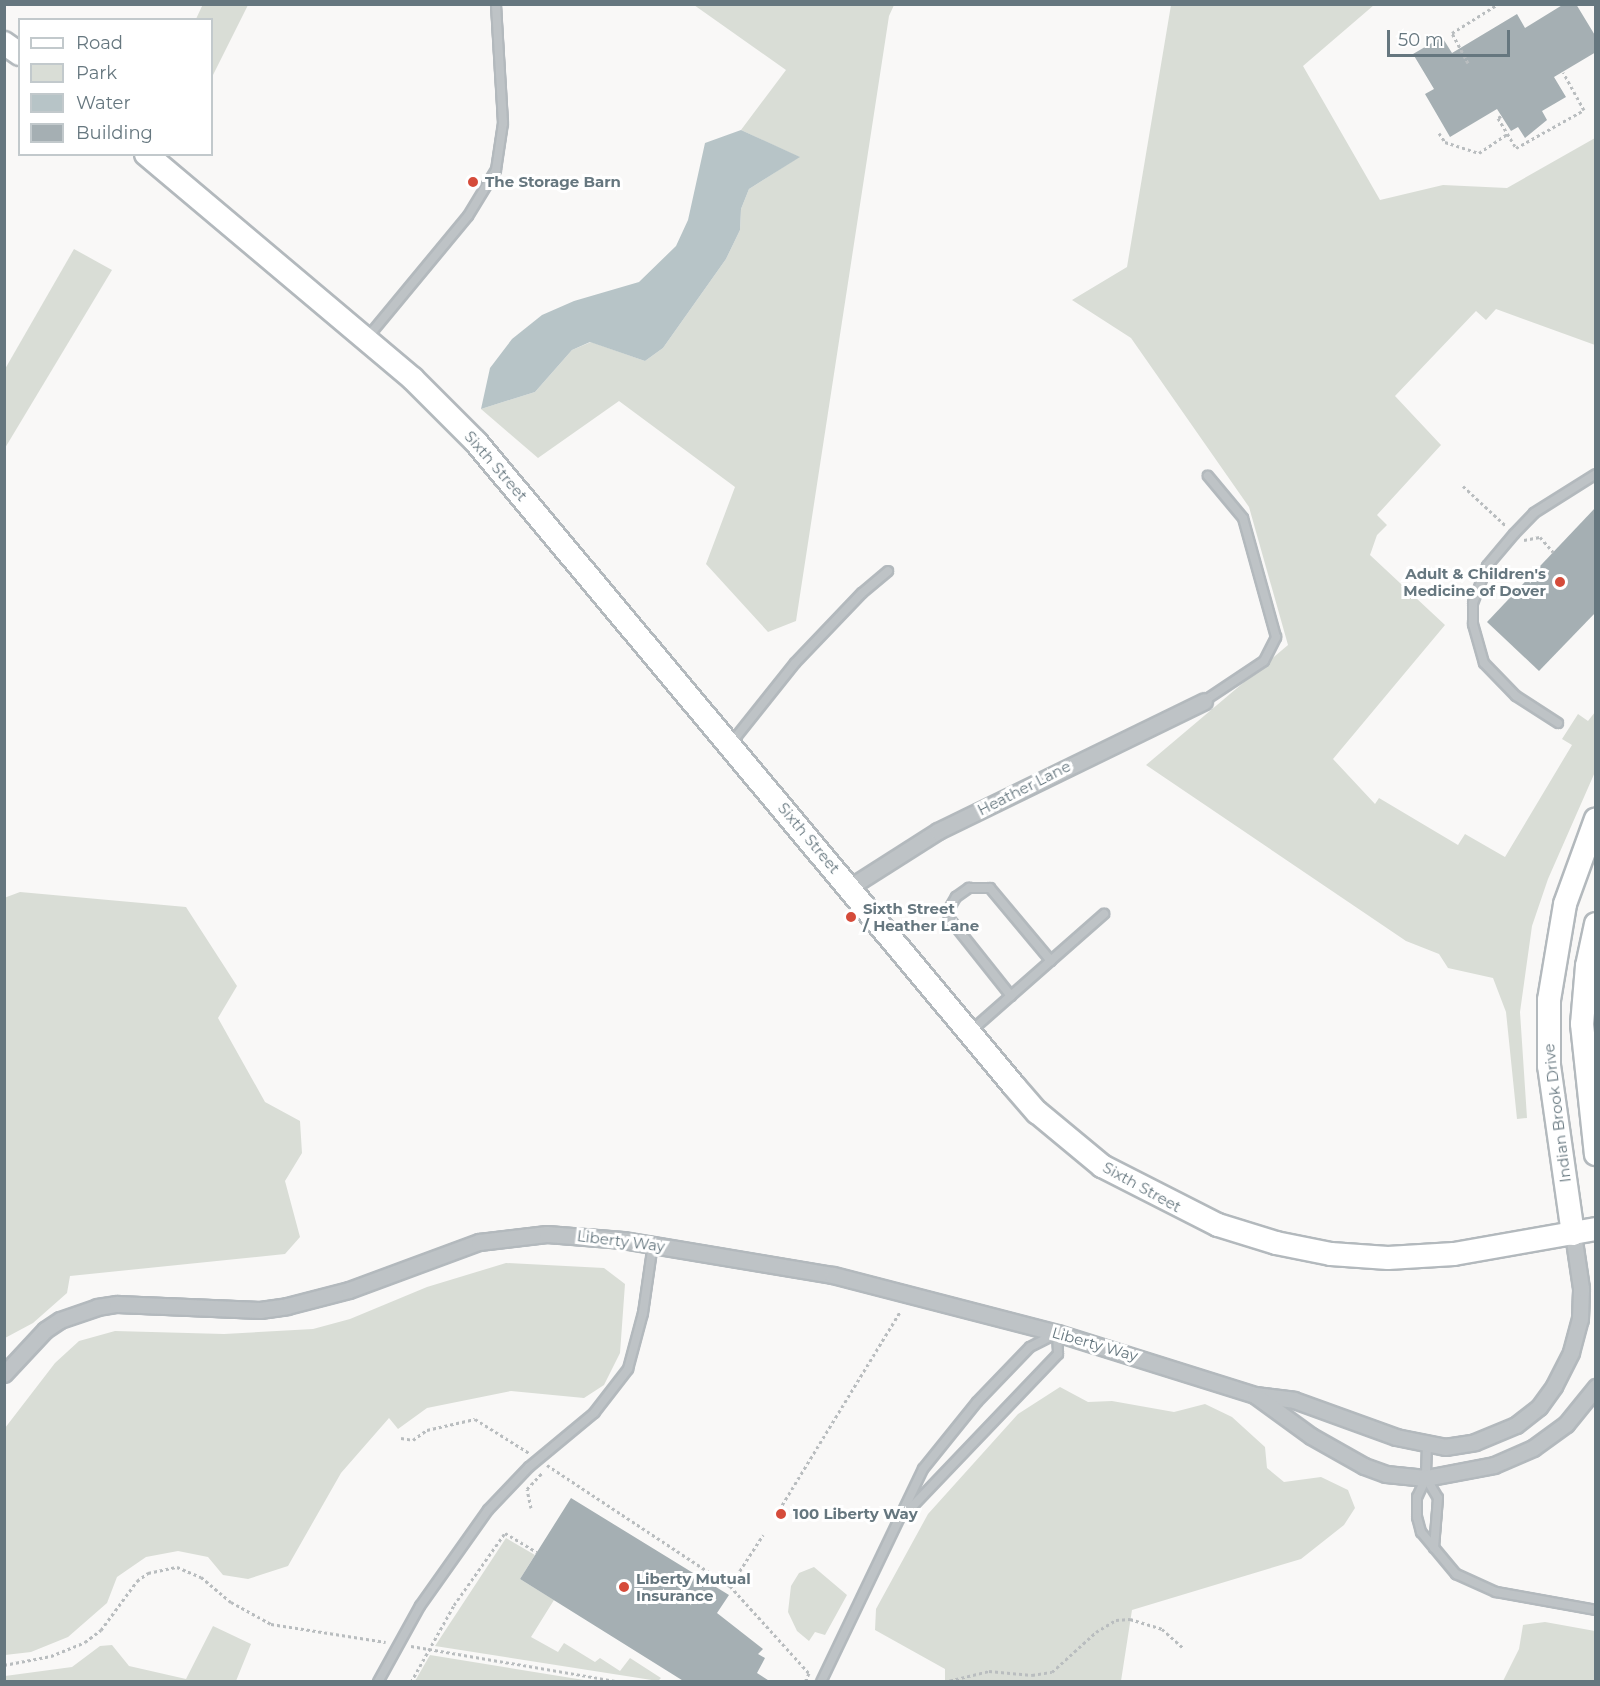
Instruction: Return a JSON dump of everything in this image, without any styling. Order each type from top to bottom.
[{"type":"main road","points":[[4,43],[18,53]]},
{"type":"main road","name":"Sixth Street","points":[[148,156],[366,339],[476,442],[1037,1112],[1102,1166],[1185,1211],[1252,1236],[1332,1254],[1399,1258],[1454,1254],[1596,1229]]},
{"type":"main road","name":"Indian Brook Drive","points":[[1573,1234],[1549,1066],[1549,999],[1565,904],[1596,819]]},
{"type":"main road","points":[[1596,924],[1587,966],[1582,1024],[1596,1154]]},
{"type":"street","name":"Heather Lane","points":[[850,887],[938,831],[1204,701]]},
{"type":"street","name":"Liberty Way","points":[[4,1374],[45,1330],[60,1320],[97,1307],[117,1304],[260,1310],[296,1304],[349,1290],[479,1242],[547,1234],[653,1244],[824,1273],[1057,1333],[1255,1395],[1294,1400],[1427,1445],[1460,1445],[1503,1432],[1539,1407],[1554,1386],[1571,1352],[1580,1319],[1581,1288],[1573,1234]]},
{"type":"street","name":"Liberty Way","points":[[1255,1395],[1302,1429],[1364,1466],[1386,1474],[1426,1478],[1494,1466],[1533,1448],[1566,1424],[1596,1387]]},
{"type":"lane","points":[[366,339],[468,216],[496,170],[503,123],[495,4]]},
{"type":"lane","points":[[1558,723],[1516,696],[1484,663],[1473,624],[1473,603],[1487,566],[1534,513],[1596,474]]},
{"type":"lane","points":[[1204,701],[1264,661],[1276,637],[1243,518],[1208,476]]},
{"type":"lane","points":[[731,744],[802,655],[888,572]]},
{"type":"lane","points":[[1011,996],[949,918],[949,909],[956,897],[969,888],[990,888],[1051,961]]},
{"type":"lane","points":[[969,1032],[1104,914]]},
{"type":"lane","points":[[378,1682],[397,1644],[452,1557],[488,1510],[538,1459],[594,1413],[628,1369],[643,1313],[653,1244]]},
{"type":"lane","points":[[821,1682],[904,1515],[923,1469],[951,1432],[1030,1347],[1057,1333],[1058,1354],[904,1515]]},
{"type":"lane","points":[[1427,1445],[1426,1478],[1417,1497],[1417,1517],[1421,1532],[1455,1574],[1477,1587],[1596,1610]]},
{"type":"lane","points":[[1426,1478],[1438,1498],[1434,1548]]},
{"type":"path","points":[[1468,63],[1452,33],[1498,4]]},
{"type":"path","points":[[1502,116],[1498,118],[1516,148],[1584,110],[1563,72]]},
{"type":"path","points":[[1439,133],[1445,142],[1479,153],[1508,134]]},
{"type":"path","points":[[776,1515],[900,1312]]},
{"type":"path","points":[[401,1438],[413,1440],[427,1430],[475,1419],[730,1586],[809,1673],[805,1682]]},
{"type":"path","points":[[531,1508],[527,1489],[549,1467]]},
{"type":"path","points":[[411,1682],[454,1605],[506,1533],[537,1552]]},
{"type":"path","points":[[730,1586],[763,1535]]},
{"type":"path","points":[[4,1665],[51,1656],[85,1642],[101,1630],[137,1581],[148,1573],[177,1567],[201,1577],[231,1602],[271,1624],[621,1682]]},
{"type":"path","points":[[944,1682],[989,1671],[1032,1675],[1052,1672],[1096,1632],[1116,1620],[1130,1618],[1162,1629],[1183,1648]]},
{"type":"green space","points":[[203,4],[248,5],[213,75],[213,18],[196,18]]},
{"type":"green space","points":[[694,5],[894,5],[889,16],[796,621],[768,632],[706,564],[735,487],[619,401],[538,458],[481,409],[535,392],[572,350],[591,342],[645,361],[663,348],[726,259],[740,230],[741,209],[749,189],[799,157],[741,130],[786,70]]},
{"type":"green space","points":[[1171,5],[1374,5],[1303,66],[1380,200],[1443,185],[1507,188],[1595,138],[1595,345],[1496,309],[1486,320],[1476,311],[1395,396],[1441,445],[1377,515],[1387,525],[1377,535],[1370,555],[1445,625],[1333,759],[1375,804],[1379,798],[1458,845],[1465,834],[1505,857],[1572,745],[1562,739],[1578,714],[1588,721],[1595,712],[1595,772],[1548,879],[1532,926],[1520,1012],[1527,1118],[1517,1119],[1506,1012],[1493,978],[1448,968],[1439,954],[1406,941],[1146,765],[1288,645],[1249,507],[1131,338],[1072,300],[1127,267]]},
{"type":"green space","points":[[74,249],[112,270],[5,448],[5,369]]},
{"type":"green space","points":[[20,892],[186,907],[237,986],[218,1018],[265,1102],[300,1121],[302,1153],[285,1181],[300,1237],[285,1254],[70,1276],[67,1293],[33,1323],[5,1338],[4,898]]},
{"type":"green space","points":[[506,1263],[604,1268],[625,1284],[620,1353],[604,1385],[584,1398],[511,1391],[427,1408],[398,1429],[389,1418],[341,1473],[288,1566],[248,1579],[223,1575],[208,1557],[178,1551],[146,1557],[117,1577],[107,1603],[68,1637],[31,1652],[5,1655],[5,1428],[55,1363],[79,1341],[115,1331],[224,1334],[313,1329],[350,1319],[427,1287]]},
{"type":"green space","points":[[1060,1387],[1088,1402],[1112,1401],[1174,1412],[1205,1404],[1232,1417],[1265,1447],[1267,1468],[1284,1482],[1321,1477],[1348,1490],[1355,1508],[1344,1525],[1301,1559],[1132,1610],[1121,1681],[945,1681],[945,1669],[875,1630],[876,1609],[928,1514],[1018,1414]]},
{"type":"green space","points":[[506,1538],[535,1555],[520,1579],[554,1600],[531,1637],[558,1652],[564,1643],[595,1662],[600,1658],[620,1671],[630,1658],[661,1678],[658,1681],[435,1646]]},
{"type":"green space","points":[[814,1567],[847,1595],[825,1635],[815,1632],[809,1641],[797,1631],[788,1612],[791,1586],[799,1573]]},
{"type":"green space","points":[[1545,1622],[1595,1631],[1595,1681],[1503,1681],[1519,1649],[1523,1625]]},
{"type":"green space","points":[[213,1626],[251,1644],[236,1681],[5,1681],[5,1676],[72,1667],[100,1646],[112,1645],[129,1666],[186,1679]]},
{"type":"green space","points":[[430,1655],[590,1681],[415,1681]]},
{"type":"water","points":[[741,130],[800,157],[749,189],[741,209],[740,230],[726,259],[663,348],[645,361],[590,342],[572,350],[535,392],[481,409],[490,368],[512,339],[542,315],[574,301],[639,282],[676,246],[688,220],[705,143]]},
{"type":"building","points":[[1564,4],[1576,4],[1596,37],[1596,52],[1554,77],[1566,97],[1542,111],[1547,120],[1525,138],[1518,127],[1511,131],[1497,109],[1450,137],[1425,94],[1434,89],[1413,54],[1442,37],[1452,53],[1517,14],[1525,28]]},
{"type":"building","name":"Adult & Children's Medicine of Dover","points":[[1596,507],[1596,612],[1539,671],[1487,622]]},
{"type":"building","name":"Liberty Mutual Insurance","points":[[571,1498],[729,1595],[717,1613],[763,1649],[758,1654],[765,1658],[757,1673],[771,1682],[685,1682],[520,1579]]},
{"type":"place","name":"The Storage Barn","points":[[473,182]]},
{"type":"place","name":"Adult & Children's Medicine of Dover","points":[[1560,582]]},
{"type":"place","name":"Sixth Street / Heather Lane","points":[[851,917]]},
{"type":"place","name":"100 Liberty Way","points":[[781,1514]]},
{"type":"place","name":"Liberty Mutual Insurance","points":[[624,1587]]}]
